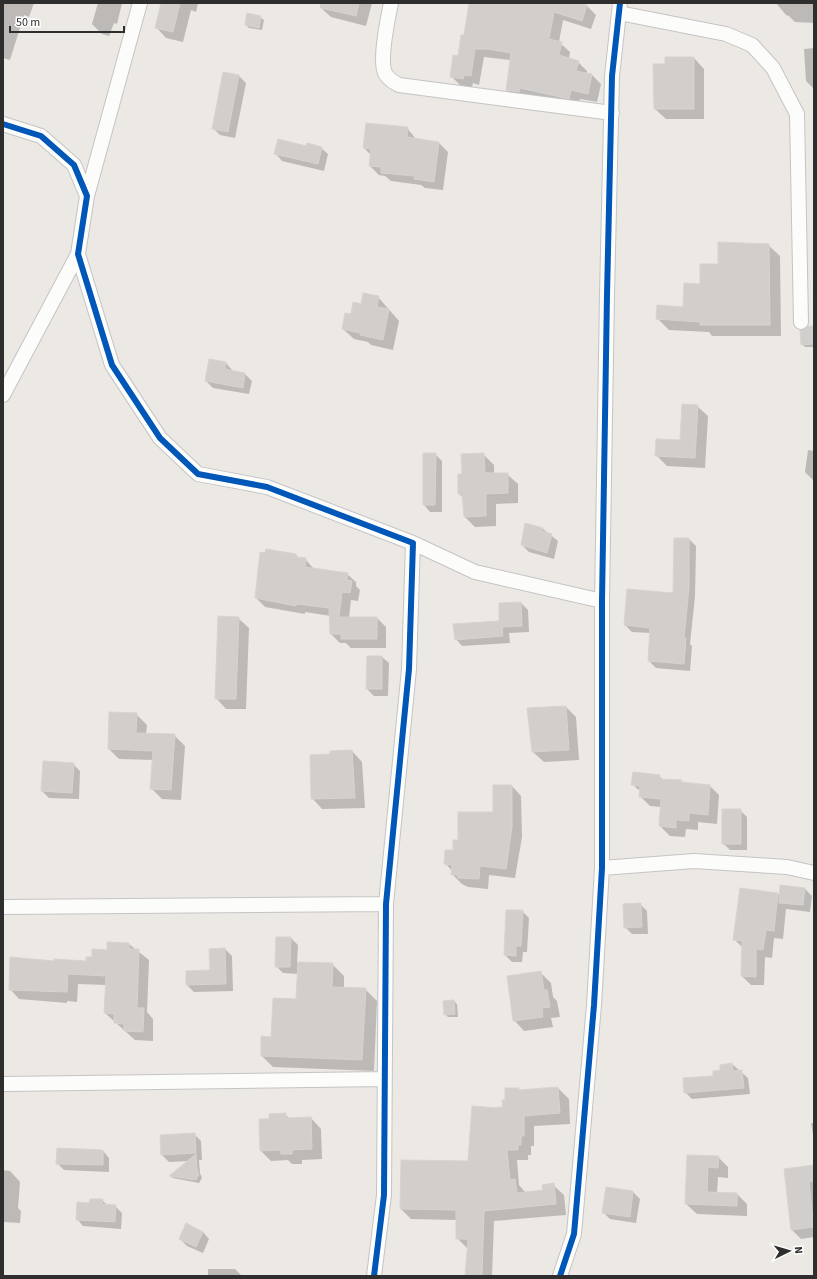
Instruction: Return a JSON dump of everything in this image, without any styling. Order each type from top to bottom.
[{"type":"street","points":[[3,395],[78,254],[87,196],[140,3]]},
{"type":"street","points":[[391,3],[384,38],[384,71],[389,79],[399,85],[612,113]]},
{"type":"street","points":[[560,1276],[574,1234],[594,1005],[602,868],[602,601],[612,76],[619,8],[726,34],[752,45],[773,68],[797,114],[801,322]]},
{"type":"street","points":[[3,124],[40,136],[74,165],[87,196]]},
{"type":"street","points":[[78,254],[112,365],[160,438],[198,474],[267,487],[413,543],[475,572],[602,601]]},
{"type":"street","points":[[374,1276],[384,1195],[386,904],[409,669],[413,543]]},
{"type":"street","points":[[602,868],[694,861],[787,867],[814,873]]},
{"type":"street","points":[[3,907],[386,904]]},
{"type":"street","points":[[3,1084],[384,1080]]},
{"type":"building","points":[[161,3],[180,3],[173,32],[155,28]]},
{"type":"building","points":[[322,3],[359,3],[356,16],[321,8]]},
{"type":"building","points":[[469,3],[581,3],[587,5],[582,21],[554,12],[549,39],[562,42],[559,55],[579,61],[576,71],[592,74],[588,94],[571,90],[569,99],[520,88],[519,92],[506,90],[511,53],[487,49],[475,49],[471,76],[464,75],[463,79],[450,77],[453,55],[458,56],[461,35],[464,35]]},
{"type":"building","points":[[247,13],[261,16],[259,28],[245,25]]},
{"type":"building","points":[[665,57],[694,57],[694,109],[654,109],[653,64],[665,64]]},
{"type":"building","points":[[223,72],[239,75],[228,132],[212,129]]},
{"type":"building","points":[[366,123],[408,127],[407,137],[439,142],[434,182],[414,179],[415,176],[381,173],[381,167],[369,166],[371,149],[363,148]]},
{"type":"building","points":[[278,139],[306,146],[307,143],[322,147],[318,164],[274,154]]},
{"type":"building","points":[[718,242],[769,244],[770,325],[700,325],[700,322],[656,319],[657,305],[683,307],[684,283],[700,284],[700,264],[718,264]]},
{"type":"building","points":[[363,293],[379,296],[377,307],[389,309],[383,340],[342,329],[345,313],[351,314],[353,302],[361,304]]},
{"type":"building","points":[[808,326],[813,326],[814,344],[801,345],[800,330],[805,329]]},
{"type":"building","points":[[209,359],[226,362],[225,369],[245,373],[243,388],[205,381]]},
{"type":"building","points":[[682,404],[698,405],[695,458],[655,456],[656,439],[680,440]]},
{"type":"building","points":[[423,453],[436,453],[435,505],[423,505]]},
{"type":"building","points":[[484,453],[485,473],[508,473],[508,493],[486,494],[486,516],[464,517],[462,494],[458,494],[458,474],[462,474],[461,454]]},
{"type":"building","points":[[525,523],[543,528],[542,531],[552,534],[547,553],[521,545]]},
{"type":"building","points":[[674,538],[689,538],[689,588],[684,638],[686,638],[684,664],[648,661],[650,628],[624,625],[627,589],[673,593]]},
{"type":"building","points":[[266,549],[296,554],[296,557],[306,558],[305,567],[348,573],[347,580],[352,581],[350,593],[342,592],[339,617],[377,617],[377,639],[341,639],[341,634],[330,634],[329,608],[297,604],[296,606],[255,598],[260,552],[265,553]]},
{"type":"building","points":[[521,602],[522,626],[502,627],[503,636],[455,640],[453,624],[499,621],[499,603]]},
{"type":"building","points":[[218,616],[239,617],[236,699],[215,699]]},
{"type":"building","points":[[367,656],[382,656],[382,689],[366,689]]},
{"type":"building","points":[[566,706],[569,750],[532,752],[527,708]]},
{"type":"building","points":[[109,712],[137,713],[136,733],[175,734],[171,790],[150,789],[153,751],[108,749]]},
{"type":"building","points":[[352,750],[355,798],[311,799],[310,755],[330,754],[330,751]]},
{"type":"building","points":[[43,761],[74,763],[72,793],[41,791]]},
{"type":"building","points":[[633,772],[660,775],[659,779],[682,780],[681,782],[710,785],[708,815],[689,813],[689,821],[676,820],[676,828],[659,826],[661,799],[639,797],[640,786],[631,785]]},
{"type":"building","points":[[493,785],[512,785],[512,827],[506,869],[480,866],[479,879],[458,878],[458,875],[451,875],[452,865],[444,864],[445,850],[453,850],[453,840],[458,840],[458,812],[493,812]]},
{"type":"building","points":[[722,809],[741,809],[741,844],[722,844]]},
{"type":"building","points":[[780,885],[805,888],[803,905],[779,903]]},
{"type":"building","points":[[740,888],[778,893],[774,931],[766,930],[763,950],[756,949],[756,977],[741,976],[742,941],[733,940]]},
{"type":"building","points":[[641,903],[642,927],[624,928],[623,904]]},
{"type":"building","points":[[506,910],[523,910],[521,946],[516,946],[516,956],[504,955]]},
{"type":"building","points":[[276,937],[291,937],[290,967],[275,967]]},
{"type":"building","points":[[107,942],[129,943],[129,949],[139,949],[137,1008],[144,1008],[143,1032],[124,1031],[124,1024],[114,1023],[114,1014],[104,1013],[106,976],[68,974],[67,992],[9,990],[10,957],[54,961],[54,959],[86,961],[86,957],[92,957],[92,949],[107,950]]},
{"type":"building","points":[[225,948],[226,984],[186,985],[186,971],[210,970],[209,949]]},
{"type":"building","points":[[298,962],[333,963],[332,987],[366,988],[362,1060],[261,1056],[261,1036],[271,1037],[273,998],[296,999]]},
{"type":"building","points":[[541,971],[544,990],[547,990],[550,1007],[542,1008],[543,1017],[513,1021],[507,976]]},
{"type":"building","points":[[454,1000],[455,1014],[444,1015],[443,1001]]},
{"type":"building","points":[[732,1063],[733,1071],[742,1070],[744,1088],[684,1093],[683,1078],[713,1076],[713,1071],[720,1070],[720,1065]]},
{"type":"building","points":[[558,1087],[560,1113],[524,1116],[524,1136],[521,1136],[521,1145],[518,1145],[518,1150],[507,1150],[510,1180],[515,1179],[517,1193],[543,1190],[542,1185],[554,1183],[556,1204],[484,1211],[482,1276],[465,1276],[468,1239],[456,1239],[456,1210],[400,1209],[401,1160],[468,1161],[472,1106],[503,1107],[502,1100],[505,1100],[505,1088],[519,1088],[519,1090]]},
{"type":"building","points":[[286,1113],[286,1118],[311,1117],[312,1149],[292,1150],[292,1154],[281,1154],[280,1150],[260,1151],[259,1119],[269,1119],[269,1114]]},
{"type":"building","points":[[195,1133],[196,1153],[161,1155],[160,1135]]},
{"type":"building","points":[[57,1148],[103,1150],[103,1165],[56,1164]]},
{"type":"building","points":[[196,1154],[197,1169],[199,1174],[196,1180],[169,1176]]},
{"type":"building","points":[[687,1155],[719,1156],[718,1168],[708,1167],[707,1192],[737,1193],[737,1206],[685,1204]]},
{"type":"building","points":[[814,1165],[814,1181],[809,1181],[812,1212],[814,1212],[814,1227],[791,1230],[784,1169]]},
{"type":"building","points":[[606,1187],[633,1191],[630,1217],[602,1213]]},
{"type":"building","points":[[90,1199],[103,1199],[102,1204],[116,1205],[115,1222],[76,1220],[77,1202],[89,1203]]},
{"type":"building","points":[[186,1223],[203,1232],[196,1247],[179,1239]]},
{"type":"cycle path","points":[[560,1276],[574,1234],[594,1005],[602,868],[602,601],[607,295],[612,76],[620,3]]},
{"type":"cycle path","points":[[3,124],[41,136],[74,165],[87,196],[78,254],[112,365],[160,438],[198,474],[267,487],[413,543],[409,669],[386,904],[384,1195],[374,1276]]}]
